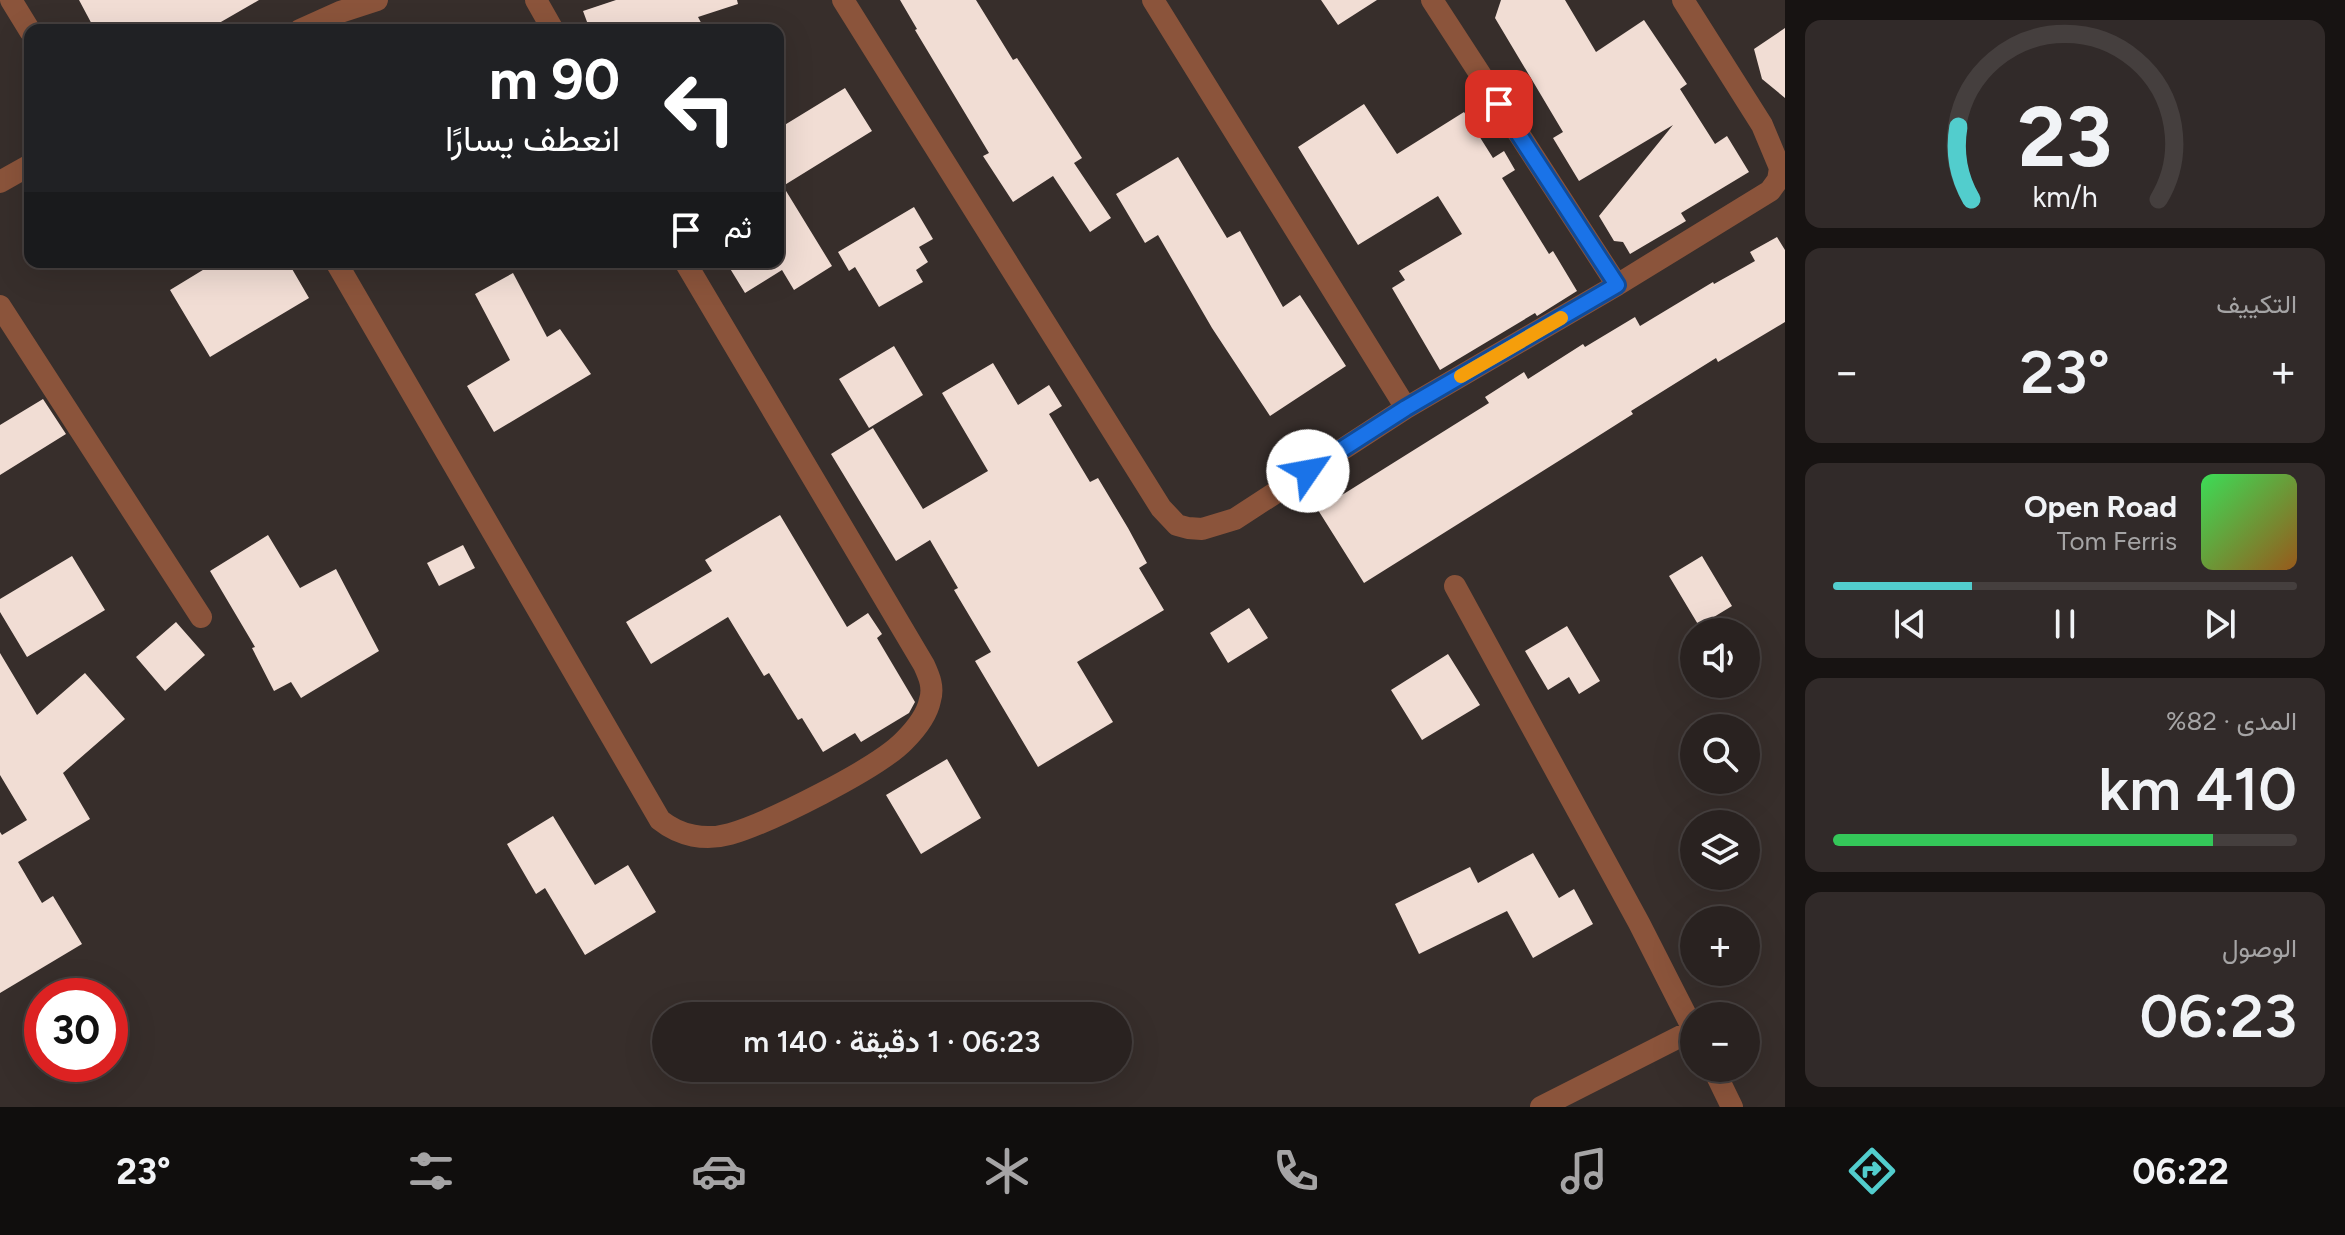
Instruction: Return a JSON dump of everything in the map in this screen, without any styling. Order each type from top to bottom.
[{"type":"street","points":[[11,0],[26,24]]},
{"type":"street","points":[[313,24],[377,0]]},
{"type":"street","points":[[536,0],[550,24]]},
{"type":"street","points":[[843,0],[1161,508],[1177,525],[1202,529],[1235,519],[1406,408],[1770,191],[1778,180],[1780,168],[1762,125],[1683,0]]},
{"type":"street","points":[[1153,0],[1406,408]]},
{"type":"street","points":[[1432,0],[1617,285]]},
{"type":"street","points":[[0,182],[24,168]]},
{"type":"street","points":[[339,268],[660,820],[679,833],[698,837],[729,834],[801,804],[870,765],[902,743],[922,718],[930,700],[931,682],[689,268]]},
{"type":"street","points":[[0,306],[201,617]]},
{"type":"street","points":[[1455,586],[1680,1004]]},
{"type":"street","points":[[1541,1107],[1680,1038]]},
{"type":"street","points":[[1720,1082],[1732,1107]]},
{"type":"building","points":[[79,0],[259,0],[217,24],[92,24]]},
{"type":"building","points":[[616,0],[737,0],[738,4],[698,17],[702,24],[588,24],[583,11]]},
{"type":"building","points":[[900,0],[976,0],[1013,60],[1017,58],[1082,158],[1074,163],[1111,218],[1090,232],[1053,176],[1013,202],[983,156],[989,153]]},
{"type":"building","points":[[1321,0],[1377,0],[1338,25]]},
{"type":"building","points":[[1501,0],[1565,0],[1596,52],[1644,20],[1687,84],[1680,89],[1715,144],[1727,136],[1749,172],[1681,213],[1686,221],[1630,254],[1623,242],[1614,241],[1599,216],[1673,125],[1579,181],[1553,138],[1563,132],[1495,18]]},
{"type":"building","points":[[1785,28],[1785,98],[1762,79],[1754,49]]},
{"type":"building","points":[[845,88],[872,131],[784,185],[784,125]]},
{"type":"building","points":[[1364,104],[1397,154],[1464,112],[1493,158],[1504,151],[1515,170],[1502,178],[1549,254],[1553,251],[1577,291],[1440,370],[1392,288],[1405,280],[1399,271],[1462,234],[1438,196],[1358,245],[1298,147]]},
{"type":"building","points":[[1178,157],[1227,238],[1240,231],[1283,307],[1300,295],[1346,366],[1270,416],[1212,328],[1158,235],[1145,243],[1116,194]]},
{"type":"building","points":[[784,188],[832,266],[794,290],[782,270],[745,293],[730,268],[784,268]]},
{"type":"building","points":[[914,207],[933,239],[919,247],[928,262],[916,270],[923,282],[879,307],[855,267],[849,271],[838,252]]},
{"type":"building","points":[[1777,237],[1785,250],[1785,322],[1718,362],[1716,358],[1631,411],[1633,414],[1364,583],[1318,510],[1489,403],[1485,397],[1524,372],[1528,379],[1583,344],[1585,347],[1635,317],[1640,326],[1755,261],[1750,252]]},
{"type":"building","points":[[206,268],[292,268],[309,298],[210,357],[170,290]]},
{"type":"building","points":[[513,273],[547,337],[560,329],[591,374],[494,432],[467,386],[510,360],[475,294]]},
{"type":"building","points":[[894,346],[923,395],[869,428],[839,379]]},
{"type":"building","points":[[993,363],[1018,405],[1049,385],[1062,406],[1049,414],[1090,482],[1098,478],[1128,528],[1147,563],[1139,568],[1164,610],[1077,662],[1113,722],[1038,767],[975,661],[991,652],[954,590],[958,588],[930,540],[896,561],[831,454],[873,428],[923,509],[988,471],[942,393]]},
{"type":"building","points":[[43,399],[66,434],[0,475],[0,425]]},
{"type":"building","points":[[780,515],[847,627],[868,613],[882,634],[877,638],[915,702],[909,713],[861,742],[855,733],[823,752],[802,718],[798,720],[769,673],[764,676],[728,617],[651,664],[626,622],[712,571],[705,560]]},
{"type":"building","points":[[268,535],[300,588],[336,569],[379,651],[301,698],[291,682],[274,691],[252,648],[255,647],[210,571]]},
{"type":"building","points":[[463,545],[475,568],[439,586],[427,563]]},
{"type":"building","points":[[72,556],[105,610],[27,657],[0,612],[0,599]]},
{"type":"building","points":[[1702,556],[1732,606],[1712,618],[1694,618],[1669,576]]},
{"type":"building","points":[[1249,608],[1268,638],[1228,663],[1210,633]]},
{"type":"building","points":[[176,622],[205,655],[165,691],[136,657]]},
{"type":"building","points":[[1567,626],[1600,681],[1579,694],[1569,677],[1548,690],[1525,651]]},
{"type":"building","points":[[0,653],[37,715],[85,673],[125,719],[63,773],[90,819],[18,862],[42,903],[53,896],[82,944],[0,993],[0,832],[2,835],[27,820],[0,775]]},
{"type":"building","points":[[1448,654],[1480,705],[1422,740],[1391,690]]},
{"type":"building","points":[[947,759],[981,818],[921,854],[886,795]]},
{"type":"building","points":[[553,816],[595,885],[628,865],[656,912],[585,955],[545,888],[536,894],[507,844]]},
{"type":"building","points":[[1533,853],[1559,898],[1574,889],[1593,924],[1533,958],[1507,911],[1419,954],[1395,904],[1470,867],[1478,883]]},
{"type":"slow traffic","points":[[1461,376],[1561,318]]},
{"type":"route","points":[[1308,471],[1406,408],[1617,285],[1499,104]]}]
